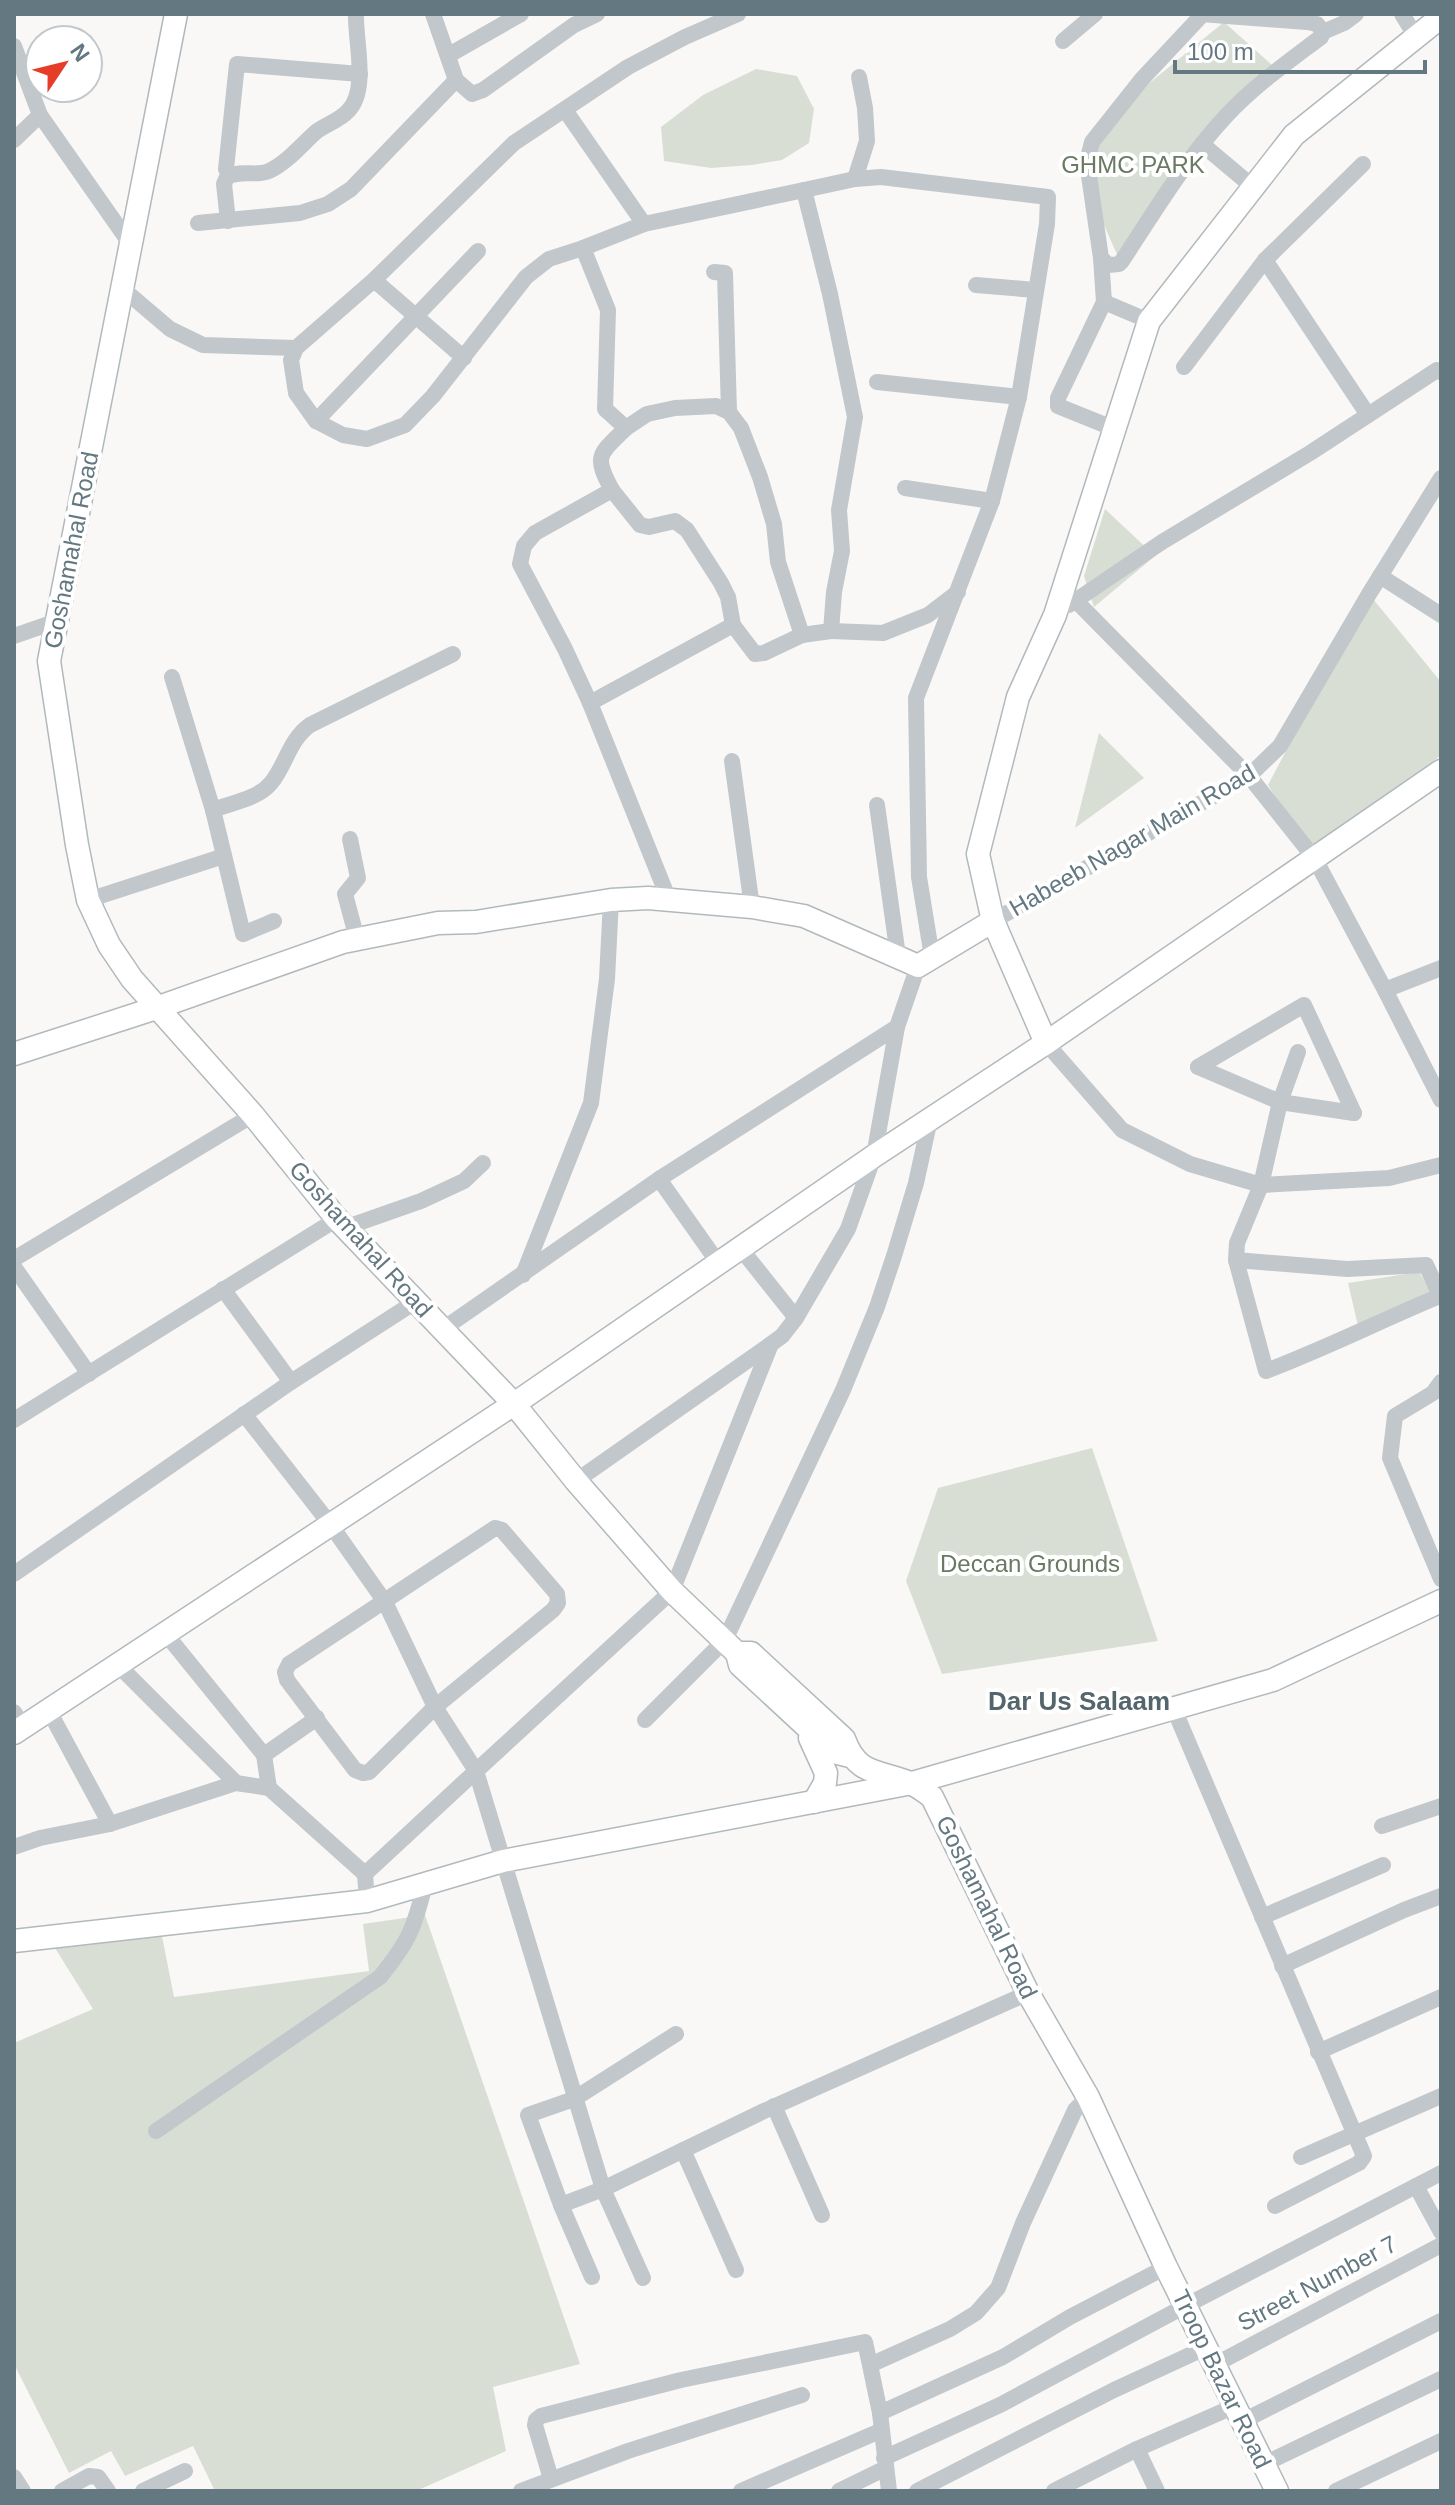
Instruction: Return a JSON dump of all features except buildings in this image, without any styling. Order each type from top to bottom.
[{"type":"street","name":"Goshamahal Road","points":[[176,14],[49,661],[88,900],[109,945],[156,1008],[253,1115],[342,1223],[514,1404],[672,1591],[731,1647],[751,1653],[844,1739],[850,1756],[868,1770],[912,1783],[932,1797],[1028,1993],[1088,2097],[1166,2267]]},
{"type":"street","points":[[228,221],[224,184],[227,177],[238,172],[266,173],[280,165],[319,130],[351,109],[360,74],[356,14]]},
{"type":"street","points":[[433,14],[456,80],[472,94],[483,90],[574,25],[597,14]]},
{"type":"street","points":[[449,55],[521,14]]},
{"type":"street","points":[[576,1481],[771,1344],[796,1318],[848,1229],[874,1156],[897,1027],[916,960],[919,877],[916,698],[992,501],[1019,397],[1047,224],[1048,197],[881,177],[855,179],[644,224],[549,259],[526,277],[433,396],[405,425],[367,439],[343,435],[316,421],[296,393],[291,360],[296,348],[374,280],[514,143],[628,67],[738,14]]},
{"type":"street","points":[[1063,41],[1095,14]]},
{"type":"street","points":[[1115,429],[1058,406],[1058,398],[1104,302],[1087,162],[1092,142],[1142,79],[1202,14],[1307,22],[1317,24],[1323,32]]},
{"type":"street","points":[[1101,258],[1108,265],[1119,264],[1175,180],[1226,116],[1251,92],[1321,37],[1323,32],[1356,14]]},
{"type":"street","points":[[1402,14],[1416,37]]},
{"type":"street","points":[[1441,17],[1294,135],[1149,321],[1055,615],[1018,697],[978,854],[993,921],[1046,1043],[1122,1130],[1190,1164],[1261,1185],[1389,1178],[1441,1165]]},
{"type":"street","points":[[14,46],[40,115],[131,245]]},
{"type":"street","points":[[226,169],[237,64],[360,74]]},
{"type":"street","points":[[855,179],[867,141],[859,77]]},
{"type":"street","points":[[198,223],[300,213],[328,204],[351,189],[456,80]]},
{"type":"street","points":[[565,110],[644,224]]},
{"type":"street","points":[[14,140],[40,115]]},
{"type":"street","points":[[1203,145],[1253,187]]},
{"type":"street","points":[[1184,367],[1265,260],[1363,164]]},
{"type":"street","points":[[804,190],[830,294],[855,417],[839,510],[842,551],[831,631]]},
{"type":"street","points":[[583,248],[608,310],[605,409],[626,428]]},
{"type":"street","points":[[316,421],[478,251]]},
{"type":"street","points":[[1265,260],[1368,415]]},
{"type":"street","points":[[714,272],[725,273],[729,412]]},
{"type":"street","points":[[374,280],[464,358]]},
{"type":"street","points":[[976,285],[1035,290]]},
{"type":"street","points":[[123,289],[170,329],[203,345],[251,343],[296,348]]},
{"type":"street","points":[[1104,302],[1149,321]]},
{"type":"street","points":[[1055,615],[1162,542],[1310,453],[1437,370],[1441,372]]},
{"type":"street","points":[[877,382],[1019,397]]},
{"type":"street","points":[[802,635],[778,562],[774,524],[760,477],[741,428],[729,412],[716,406],[675,408],[647,414],[626,428],[604,450],[600,460],[601,470],[612,490],[640,525],[649,527],[675,521],[687,530],[728,597],[733,625],[755,654],[764,653],[802,635],[831,631],[883,633],[928,615],[958,592]]},
{"type":"street","name":"Habeeb Nagar Main Road","points":[[916,960],[993,921],[1249,776],[1280,746],[1441,478]]},
{"type":"street","points":[[905,488],[992,501]]},
{"type":"street","points":[[612,490],[535,533],[524,546],[520,564],[590,703],[669,900]]},
{"type":"street","points":[[1380,576],[1441,615]]},
{"type":"street","points":[[1076,601],[1249,776],[1315,859],[1441,1100]]},
{"type":"street","points":[[14,636],[57,621]]},
{"type":"street","points":[[590,703],[733,625]]},
{"type":"street","points":[[213,810],[256,794],[270,785],[300,732],[310,725],[453,654]]},
{"type":"street","points":[[172,677],[213,810],[243,934],[274,921]]},
{"type":"street","points":[[732,761],[752,907]]},
{"type":"street","points":[[17,1723],[48,1709],[514,1404],[1441,771]]},
{"type":"street","points":[[877,805],[916,960]]},
{"type":"street","points":[[350,839],[358,878],[345,894],[357,939]]},
{"type":"street","points":[[88,900],[224,856]]},
{"type":"street","points":[[14,1054],[343,942],[438,923],[476,922],[611,900],[648,898],[752,907],[804,916],[916,960]]},
{"type":"street","points":[[523,1275],[591,1103],[607,979],[611,900]]},
{"type":"street","points":[[1385,990],[1441,968]]},
{"type":"street","points":[[1304,1005],[1354,1113],[1280,1102],[1198,1067],[1304,1005]]},
{"type":"street","points":[[443,1329],[659,1179],[897,1027]]},
{"type":"street","points":[[1236,1260],[1347,1269],[1426,1265],[1441,1295],[1319,1351],[1266,1371],[1236,1260],[1237,1243],[1261,1185],[1280,1102],[1298,1052]]},
{"type":"street","points":[[14,1259],[253,1115]]},
{"type":"street","points":[[645,1720],[731,1647],[877,1307],[916,1183],[930,1119]]},
{"type":"street","points":[[14,1420],[223,1289],[342,1223],[421,1201],[464,1181],[483,1163]]},
{"type":"street","points":[[659,1179],[719,1264]]},
{"type":"street","points":[[741,1249],[796,1318]]},
{"type":"street","points":[[14,1267],[89,1374]]},
{"type":"street","points":[[223,1289],[291,1382]]},
{"type":"street","points":[[14,1574],[291,1382],[415,1302]]},
{"type":"street","points":[[365,1874],[672,1591],[771,1344]]},
{"type":"street","points":[[1441,1382],[1433,1393],[1395,1416],[1390,1458],[1441,1579]]},
{"type":"street","points":[[244,1414],[330,1524],[385,1602],[435,1707],[476,1771],[603,2189],[643,2278]]},
{"type":"street","points":[[495,1528],[502,1530],[557,1594],[558,1603],[435,1707],[369,1772],[363,1773],[355,1770],[287,1680],[285,1672],[289,1664],[495,1528]]},
{"type":"street","points":[[14,1941],[367,1901],[503,1861],[912,1783],[1273,1680],[1441,1601]]},
{"type":"street","points":[[165,1633],[264,1755],[269,1788]]},
{"type":"street","points":[[731,1647],[740,1665],[834,1752],[850,1756]]},
{"type":"street","points":[[117,1664],[236,1783]]},
{"type":"street","points":[[48,1709],[110,1824]]},
{"type":"street","points":[[1174,1709],[1363,2153],[1363,2159],[1275,2206]]},
{"type":"street","points":[[264,1755],[317,1718]]},
{"type":"street","points":[[797,1718],[813,1742],[826,1773],[825,1783],[814,1802]]},
{"type":"street","points":[[14,1847],[40,1838],[110,1824],[236,1783],[269,1788],[365,1874],[367,1901]]},
{"type":"street","points":[[1382,1826],[1441,1806]]},
{"type":"street","points":[[1262,1917],[1383,1865]]},
{"type":"street","points":[[156,2131],[380,1977],[404,1948],[415,1925],[425,1884]]},
{"type":"street","points":[[1282,1966],[1441,1896]]},
{"type":"street","points":[[561,2205],[603,2189],[774,2106],[1028,1993]]},
{"type":"street","points":[[1318,2052],[1441,1997]]},
{"type":"street","points":[[592,2277],[528,2115],[574,2099],[676,2034]]},
{"type":"street","points":[[1301,2157],[1441,2096]]},
{"type":"street","points":[[870,2365],[950,2329],[976,2313],[998,2288],[1023,2223],[1075,2110],[1088,2097]]},
{"type":"street","points":[[774,2106],[822,2215]]},
{"type":"street","points":[[683,2150],[736,2270]]},
{"type":"street","points":[[839,2491],[885,2463],[1441,2173]]},
{"type":"street","points":[[1416,2186],[1441,2232]]},
{"type":"street","name":"Street Number 7","points":[[917,2491],[1114,2390],[1210,2356],[1441,2245]]},
{"type":"street","points":[[880,2413],[1003,2357],[1070,2317],[1166,2267]]},
{"type":"street","name":"Troop Bazar Road","points":[[1166,2267],[1277,2491]]},
{"type":"street","points":[[1054,2491],[1073,2487],[1137,2449],[1239,2414],[1441,2321]]},
{"type":"street","points":[[551,2479],[535,2425],[541,2416],[681,2380],[865,2342],[880,2413],[889,2491]]},
{"type":"street","points":[[1264,2464],[1441,2379]]},
{"type":"street","points":[[521,2491],[628,2451],[802,2395]]},
{"type":"street","points":[[741,2491],[880,2431]]},
{"type":"street","points":[[1336,2491],[1441,2441]]},
{"type":"street","points":[[1137,2449],[1157,2491]]},
{"type":"street","points":[[143,2491],[185,2471]]},
{"type":"street","points":[[62,2491],[89,2476],[98,2477],[108,2491]]},
{"type":"street","points":[[14,2477],[23,2491]]},
{"type":"green space","name":"GHMC PARK","points":[[1224,22],[1273,66],[1119,259],[1097,209],[1092,152],[1141,90]]},
{"type":"green space","points":[[756,69],[797,76],[814,109],[809,143],[782,160],[752,165],[711,168],[664,161],[661,127],[703,95]]},
{"type":"green space","points":[[1105,509],[1155,556],[1094,607],[1084,576]]},
{"type":"green space","points":[[1369,594],[1441,682],[1441,755],[1315,859],[1268,785]]},
{"type":"green space","points":[[1099,733],[1144,778],[1075,828]]},
{"type":"green space","points":[[1419,1272],[1435,1298],[1359,1330],[1348,1283]]},
{"type":"green space","name":"Deccan Grounds","points":[[1092,1448],[1158,1641],[942,1674],[906,1581],[938,1488]]},
{"type":"green space","points":[[425,1915],[580,2364],[493,2387],[506,2451],[416,2491],[215,2491],[193,2446],[125,2476],[111,2451],[69,2473],[14,2364],[14,2043],[93,2009],[55,1948],[161,1931],[174,1997],[369,1971],[363,1924]]},
{"type":"district","name":"Dar Us Salaam","points":[[1079,1701]]}]
